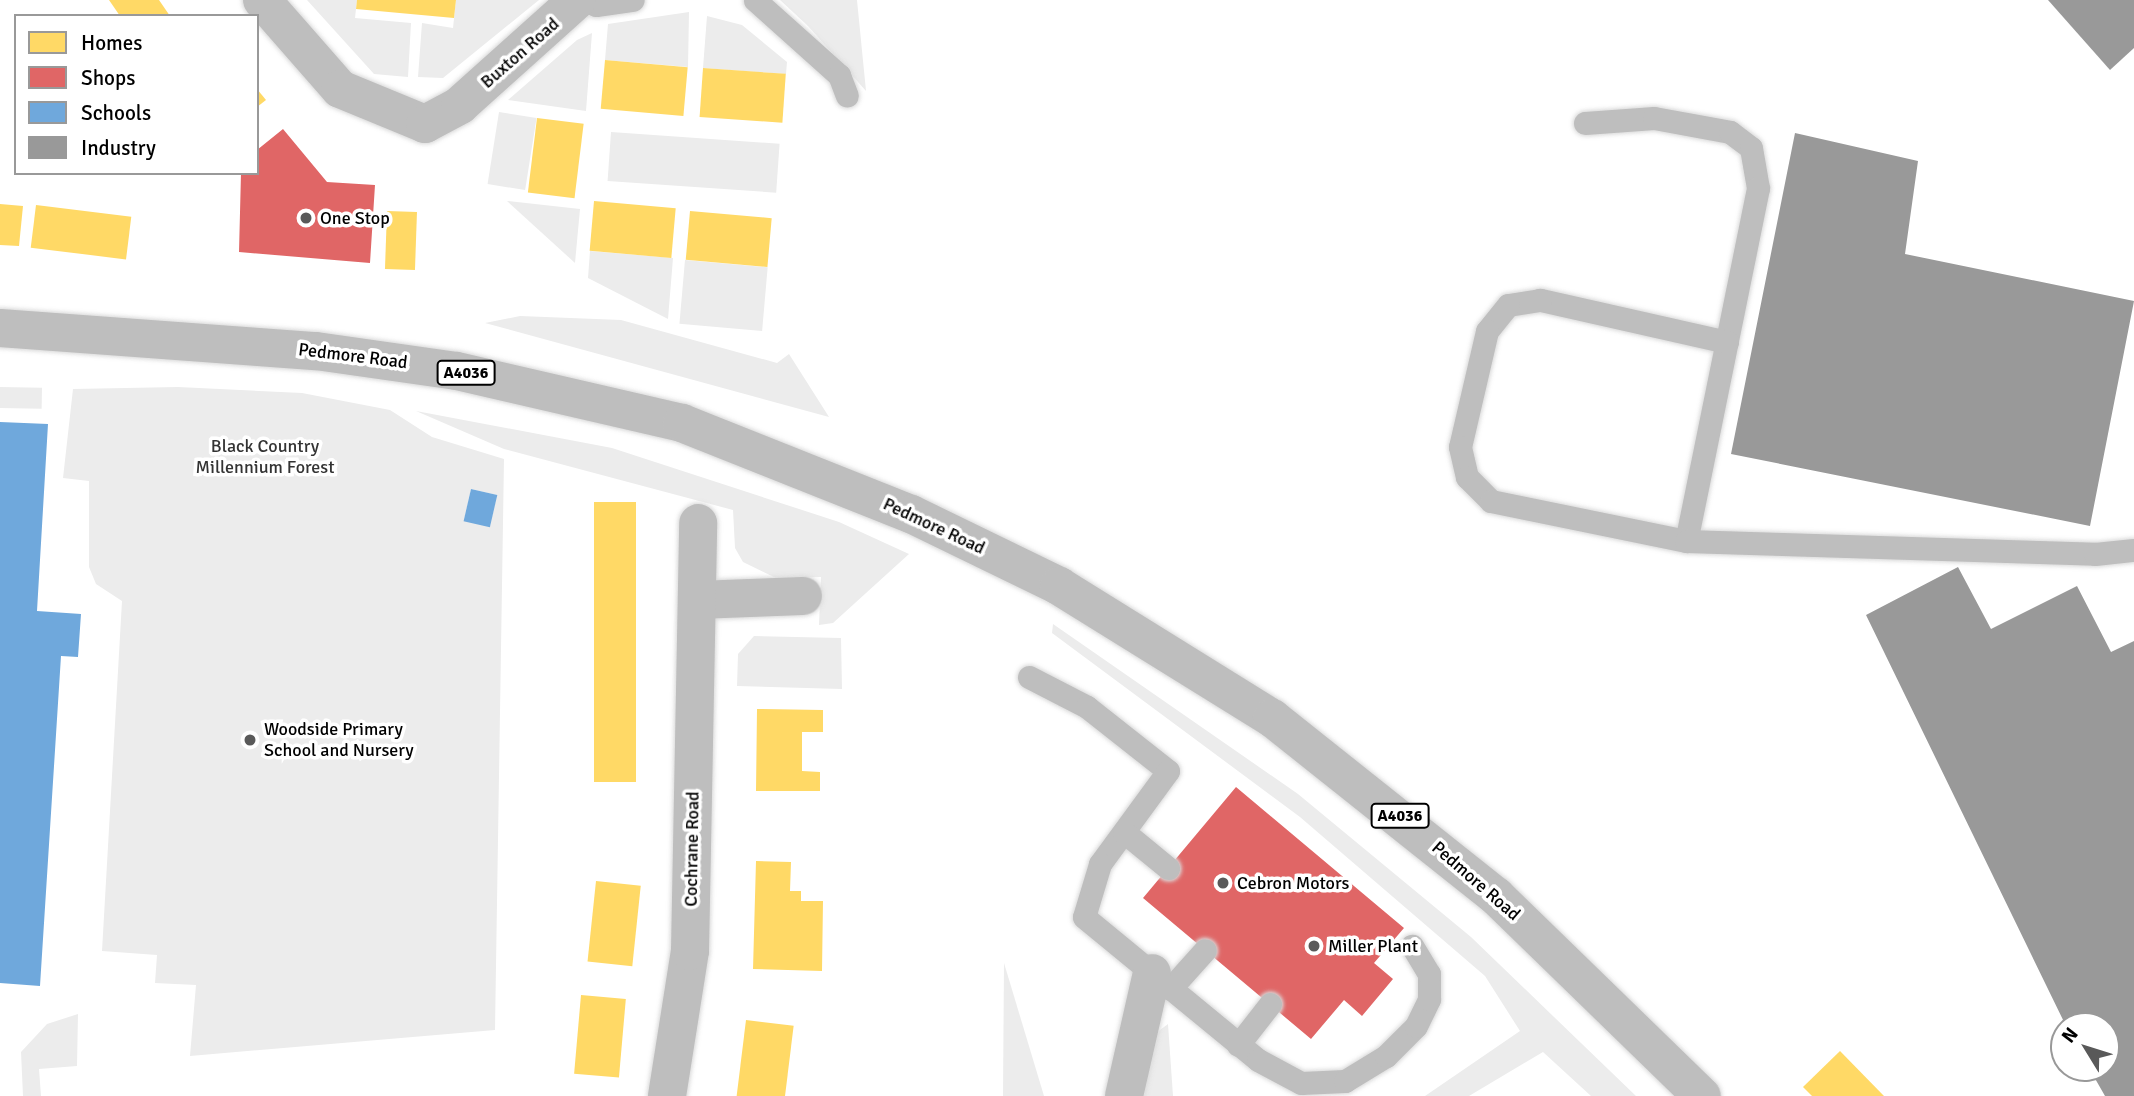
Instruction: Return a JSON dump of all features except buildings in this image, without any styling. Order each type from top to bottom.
[{"type":"main road","name":"Buxton Road","points":[[262,0],[340,89],[425,124],[460,105],[577,0]]},
{"type":"main road","name":"Pedmore Road","points":[[0,328],[302,350],[457,371],[682,423],[911,514],[1059,586],[1216,680],[1376,795],[1496,896],[1702,1096]]},
{"type":"main road","name":"Cochrane Road","points":[[667,1096],[690,951],[698,523]]},
{"type":"main road","points":[[697,600],[803,596]]},
{"type":"main road","points":[[1124,1096],[1161,981]]},
{"type":"lane","points":[[587,0],[596,5],[633,0]]},
{"type":"lane","points":[[755,0],[839,75],[847,96]]},
{"type":"lane","points":[[1585,123],[1654,118],[1730,132],[1751,148],[1758,188],[1686,541]]},
{"type":"lane","points":[[1727,342],[1541,300],[1508,305],[1487,331],[1460,447],[1467,477],[1491,501],[1686,541],[2095,554],[2134,550]]},
{"type":"lane","points":[[1029,677],[1087,707],[1168,771],[1100,864],[1084,917],[1238,1045],[1301,1083],[1345,1081],[1386,1056],[1416,1026],[1429,999],[1429,974],[1412,946]]},
{"type":"lane","points":[[1124,832],[1168,868]]},
{"type":"lane","points":[[1161,981],[1205,950]]},
{"type":"lane","points":[[1238,1045],[1270,1004]]},
{"type":"green space","points":[[307,0],[357,0],[355,18],[411,23],[408,77],[374,74]]},
{"type":"green space","points":[[456,0],[539,0],[443,78],[418,77],[422,23],[453,28]]},
{"type":"green space","points":[[780,0],[857,0],[866,91],[808,26]]},
{"type":"green space","points":[[689,12],[688,67],[605,60],[608,24]]},
{"type":"green space","points":[[707,16],[742,25],[787,62],[786,74],[703,68]]},
{"type":"green space","points":[[592,33],[586,111],[508,100],[577,40]]},
{"type":"green space","points":[[499,112],[537,118],[525,190],[488,184]]},
{"type":"green space","points":[[611,132],[780,144],[776,193],[608,181]]},
{"type":"green space","points":[[507,201],[580,209],[575,263]]},
{"type":"green space","points":[[590,251],[673,258],[668,319],[588,278]]},
{"type":"green space","points":[[685,260],[768,267],[762,331],[679,324]]},
{"type":"green space","points":[[520,316],[621,320],[777,363],[789,354],[829,417],[485,323]]},
{"type":"green space","points":[[0,387],[42,388],[42,409],[0,408]]},
{"type":"green space","name":"Woodside Primary School and Nursery","points":[[178,387],[302,393],[390,410],[432,437],[504,459],[495,1030],[190,1056],[196,985],[155,983],[157,955],[102,951],[122,601],[96,584],[89,567],[89,481],[63,478],[73,389]],"holes":[[[471,489],[497,495],[490,526],[464,520]]]},
{"type":"green space","points":[[416,411],[612,448],[839,522],[909,554],[833,623],[819,625],[821,577],[776,578],[743,562],[735,548],[733,510],[504,449]]},
{"type":"green space","points":[[1053,624],[1298,794],[1471,937],[1636,1096],[1591,1096],[1543,1052],[1469,1096],[1425,1096],[1520,1031],[1485,976],[1300,817],[1052,633]]},
{"type":"green space","points":[[754,636],[841,638],[842,689],[737,686],[738,654]]},
{"type":"green space","points":[[1004,963],[1044,1096],[1003,1096]]},
{"type":"green space","points":[[78,1014],[77,1066],[39,1069],[41,1096],[23,1096],[21,1052],[47,1024]]},
{"type":"green space","points":[[1168,1024],[1173,1096],[1144,1096],[1156,1033]]},
{"type":"place","name":"One Stop","points":[[306,218]]},
{"type":"place","name":"Woodside Primary School and Nursery","points":[[250,740]]},
{"type":"place","name":"Cebron Motors","points":[[1223,883]]},
{"type":"place","name":"Miller Plant","points":[[1314,946]]},
{"type":"park label","name":"Black Country Millennium Forest","points":[[265,457]]}]
